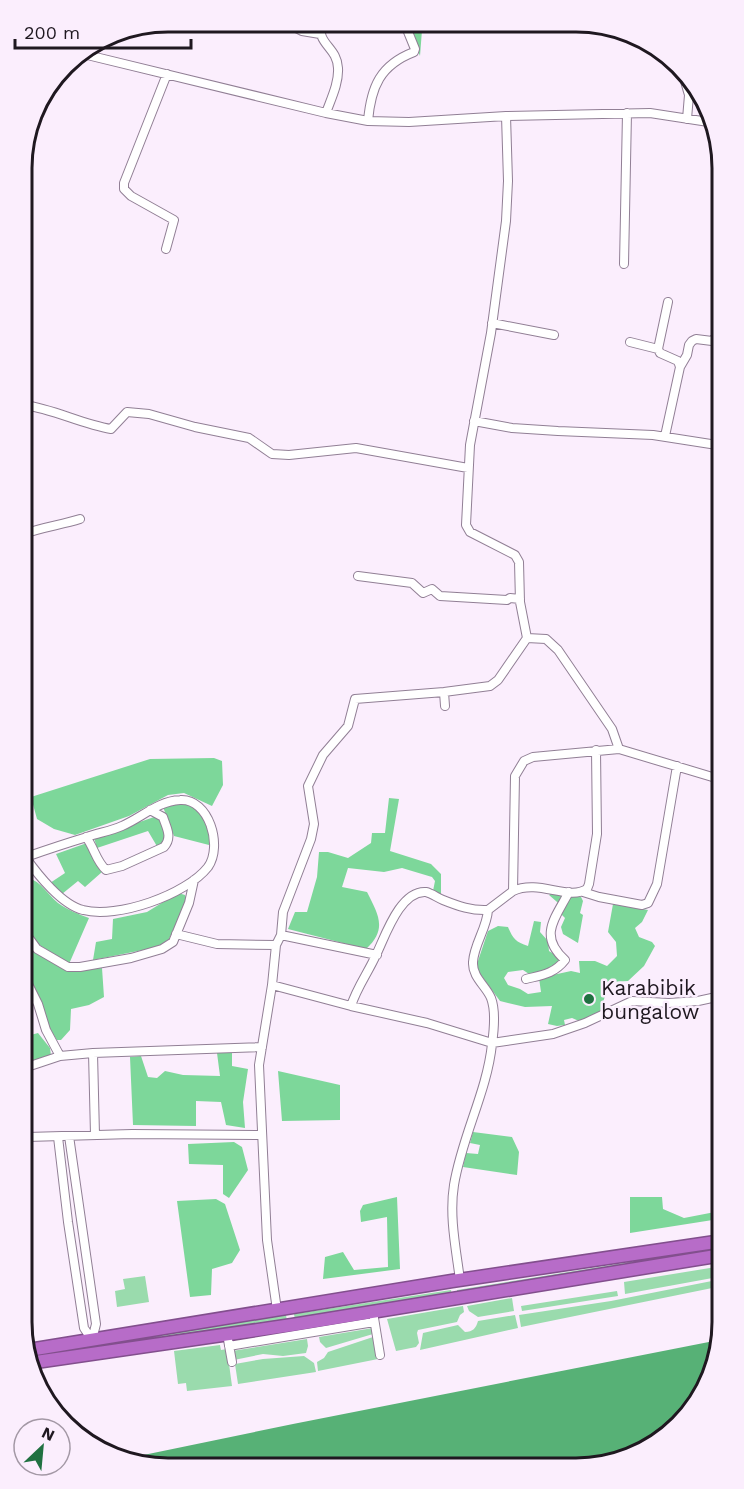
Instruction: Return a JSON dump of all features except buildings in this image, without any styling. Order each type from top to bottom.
[{"type":"highway","points":[[35,1349],[460,1280],[712,1242]]},
{"type":"highway","points":[[38,1362],[94,1353],[228,1340],[374,1317],[712,1257]]},
{"type":"highway","points":[[92,1340],[94,1353]]},
{"type":"street","points":[[308,32],[320,34],[335,52],[339,67],[338,79],[326,113]]},
{"type":"street","points":[[368,121],[369,102],[374,87],[383,73],[397,58],[414,52],[415,49],[408,32]]},
{"type":"street","points":[[90,56],[326,113],[368,121],[409,122],[506,116],[650,113],[704,121]]},
{"type":"street","points":[[165,249],[174,220],[131,196],[124,189],[124,183],[167,74]]},
{"type":"street","points":[[687,88],[689,95],[687,119]]},
{"type":"street","points":[[624,264],[627,114]]},
{"type":"street","points":[[277,1310],[267,1240],[259,1065],[276,945],[281,935],[284,912],[314,825],[308,786],[323,755],[348,726],[355,699],[490,686],[498,680],[527,638],[520,599],[519,562],[514,555],[468,530],[466,525],[468,468],[474,421],[492,323],[506,221],[508,181],[506,116]]},
{"type":"street","points":[[658,349],[668,302]]},
{"type":"street","points":[[492,323],[554,335]]},
{"type":"street","points":[[665,436],[680,367],[692,341],[696,339],[712,341]]},
{"type":"street","points":[[630,342],[658,349],[660,353],[678,361],[680,367]]},
{"type":"street","points":[[32,406],[46,408],[89,425],[111,429],[127,412],[149,414],[195,427],[249,438],[272,454],[289,455],[356,448],[468,468]]},
{"type":"street","points":[[474,421],[513,428],[665,436],[712,444]]},
{"type":"street","points":[[32,531],[80,519]]},
{"type":"street","points":[[358,576],[412,583],[423,593],[432,589],[440,596],[520,599]]},
{"type":"street","points":[[527,638],[546,639],[558,650],[612,729],[619,749]]},
{"type":"street","points":[[444,692],[445,706]]},
{"type":"street","points":[[513,891],[515,776],[524,761],[533,757],[619,749],[712,778]]},
{"type":"street","points":[[583,892],[589,884],[597,834],[596,750]]},
{"type":"street","points":[[351,1006],[380,944],[401,906],[411,896],[426,892],[476,911],[488,910],[513,891],[528,886],[537,886],[569,892],[583,892],[642,905],[648,903],[657,884],[677,766]]},
{"type":"street","points":[[32,856],[123,826],[167,802],[179,800],[192,800],[202,810],[213,828],[214,842],[209,865],[194,880],[132,909],[106,912],[81,910],[42,880],[32,866]]},
{"type":"street","points":[[86,837],[92,844],[101,866],[106,870],[122,866],[164,847],[168,842],[170,836],[163,817],[150,810]]},
{"type":"street","points":[[32,942],[37,949],[68,967],[130,958],[162,949],[173,942],[189,903],[194,880]]},
{"type":"street","points":[[526,979],[550,973],[565,960],[554,950],[550,942],[550,930],[569,892]]},
{"type":"street","points":[[460,1280],[452,1206],[454,1184],[482,1091],[492,1044],[493,1006],[490,996],[476,976],[473,961],[488,910]]},
{"type":"street","points":[[176,934],[217,944],[276,945]]},
{"type":"street","points":[[281,935],[376,955]]},
{"type":"street","points":[[272,985],[427,1023],[492,1044],[553,1034],[585,1023],[632,1001],[669,1003],[712,997]]},
{"type":"street","points":[[32,992],[46,1030],[60,1056]]},
{"type":"street","points":[[32,1065],[60,1056],[93,1053],[262,1047]]},
{"type":"street","points":[[93,1053],[95,1135]]},
{"type":"street","points":[[32,1137],[261,1135]]},
{"type":"street","points":[[69,1136],[96,1324],[92,1340]]},
{"type":"street","points":[[58,1137],[84,1328],[92,1340]]},
{"type":"street","points":[[374,1317],[380,1355]]},
{"type":"street","points":[[228,1340],[232,1362]]},
{"type":"shaded area","points":[[411,32],[422,32],[420,56]]},
{"type":"shaded area","points":[[214,758],[222,761],[223,785],[212,806],[184,793],[168,795],[129,816],[75,835],[54,829],[37,819],[32,797],[150,759]]},
{"type":"shaded area","points":[[389,798],[399,799],[390,851],[431,864],[441,874],[441,895],[433,891],[435,881],[432,877],[402,868],[384,872],[348,868],[342,887],[367,892],[375,907],[379,928],[373,942],[366,949],[288,929],[295,912],[307,912],[317,877],[319,852],[328,852],[348,858],[371,843],[372,833],[385,833]]},
{"type":"shaded area","points":[[179,803],[194,808],[205,819],[209,831],[209,845],[174,836],[163,807]]},
{"type":"shaded area","points":[[154,817],[160,819],[167,838],[158,848],[148,831],[97,848],[94,838]]},
{"type":"shaded area","points":[[87,843],[102,872],[85,887],[78,881],[62,894],[50,883],[65,873],[56,854]]},
{"type":"shaded area","points":[[32,880],[41,885],[54,900],[73,912],[89,918],[69,964],[38,944],[32,936]]},
{"type":"shaded area","points":[[178,893],[185,895],[187,900],[169,939],[158,947],[93,960],[96,942],[112,939],[113,919],[147,912]]},
{"type":"shaded area","points":[[552,893],[581,897],[583,901],[580,913],[583,915],[578,943],[563,934],[561,927],[565,918],[561,914],[564,908],[549,895]]},
{"type":"shaded area","points":[[613,904],[648,910],[642,922],[635,928],[639,937],[652,942],[655,946],[644,966],[628,981],[610,982],[603,1002],[604,1008],[596,1014],[579,1021],[572,1018],[564,1020],[565,1025],[548,1024],[552,1006],[525,1007],[500,1001],[478,971],[477,964],[488,931],[498,926],[508,927],[515,940],[528,946],[534,921],[541,922],[540,932],[548,941],[549,951],[560,960],[549,971],[529,974],[523,970],[508,972],[504,978],[508,985],[528,994],[541,992],[539,978],[571,971],[580,973],[579,961],[595,961],[607,966],[617,956],[616,942],[608,932]]},
{"type":"shaded area","points":[[32,944],[71,971],[102,968],[104,997],[89,1005],[71,1009],[70,1030],[61,1040],[57,1040],[52,1032],[32,983]]},
{"type":"shaded area","points":[[38,1033],[50,1048],[51,1056],[32,1062],[32,1035]]},
{"type":"shaded area","points":[[217,1053],[232,1053],[232,1066],[248,1069],[243,1102],[245,1128],[226,1125],[221,1102],[196,1101],[196,1126],[133,1125],[130,1057],[141,1056],[148,1077],[157,1078],[165,1071],[183,1075],[220,1076]]},
{"type":"shaded area","points":[[278,1071],[340,1085],[340,1120],[282,1121]]},
{"type":"shaded area","points":[[473,1132],[512,1137],[519,1152],[517,1175],[463,1167],[466,1153],[478,1154],[480,1145],[470,1143]]},
{"type":"shaded area","points":[[234,1142],[242,1147],[248,1170],[229,1198],[223,1194],[223,1165],[189,1164],[188,1144]]},
{"type":"shaded area","points":[[397,1197],[400,1269],[323,1279],[325,1257],[343,1252],[354,1270],[388,1267],[387,1217],[361,1222],[360,1211],[363,1205]]},
{"type":"shaded area","points":[[630,1197],[662,1197],[663,1209],[684,1218],[712,1213],[712,1220],[630,1233]]},
{"type":"shaded area","points":[[216,1199],[225,1204],[240,1250],[232,1263],[212,1269],[211,1295],[190,1297],[177,1201]]},
{"type":"shaded area","points":[[712,1249],[712,1254],[457,1294],[457,1290]]},
{"type":"shaded area","points":[[712,1268],[712,1278],[625,1294],[624,1282]]},
{"type":"shaded area","points":[[145,1276],[149,1302],[117,1307],[115,1291],[125,1289],[123,1279]]},
{"type":"shaded area","points":[[712,1281],[712,1288],[521,1327],[519,1315],[611,1301]]},
{"type":"shaded area","points":[[451,1290],[452,1296],[295,1320],[294,1314]]},
{"type":"shaded area","points":[[617,1291],[618,1296],[522,1311],[521,1306]]},
{"type":"shaded area","points":[[512,1298],[514,1311],[478,1317],[469,1311],[467,1306]]},
{"type":"shaded area","points":[[463,1306],[464,1312],[457,1322],[418,1330],[419,1343],[416,1347],[396,1351],[387,1319]]},
{"type":"shaded area","points":[[286,1315],[287,1321],[105,1349],[104,1342]]},
{"type":"shaded area","points":[[515,1315],[518,1328],[420,1350],[423,1333],[458,1325],[468,1332],[474,1329],[478,1321]]},
{"type":"shaded area","points":[[373,1328],[373,1334],[326,1348],[320,1342],[319,1337]]},
{"type":"shaded area","points":[[373,1337],[378,1359],[318,1371],[317,1362],[328,1352]]},
{"type":"shaded area","points":[[307,1339],[306,1353],[283,1356],[263,1354],[234,1360],[232,1351]]},
{"type":"shaded area","points":[[711,1342],[702,1373],[679,1411],[652,1435],[603,1455],[585,1457],[168,1457],[144,1455]]},
{"type":"shaded area","points":[[220,1345],[221,1350],[227,1349],[232,1386],[187,1391],[186,1383],[178,1384],[174,1351]]},
{"type":"shaded area","points":[[304,1356],[314,1363],[316,1372],[238,1384],[235,1364]]},
{"type":"place","name":"Karabibik bungalow","points":[[589,999]]}]
